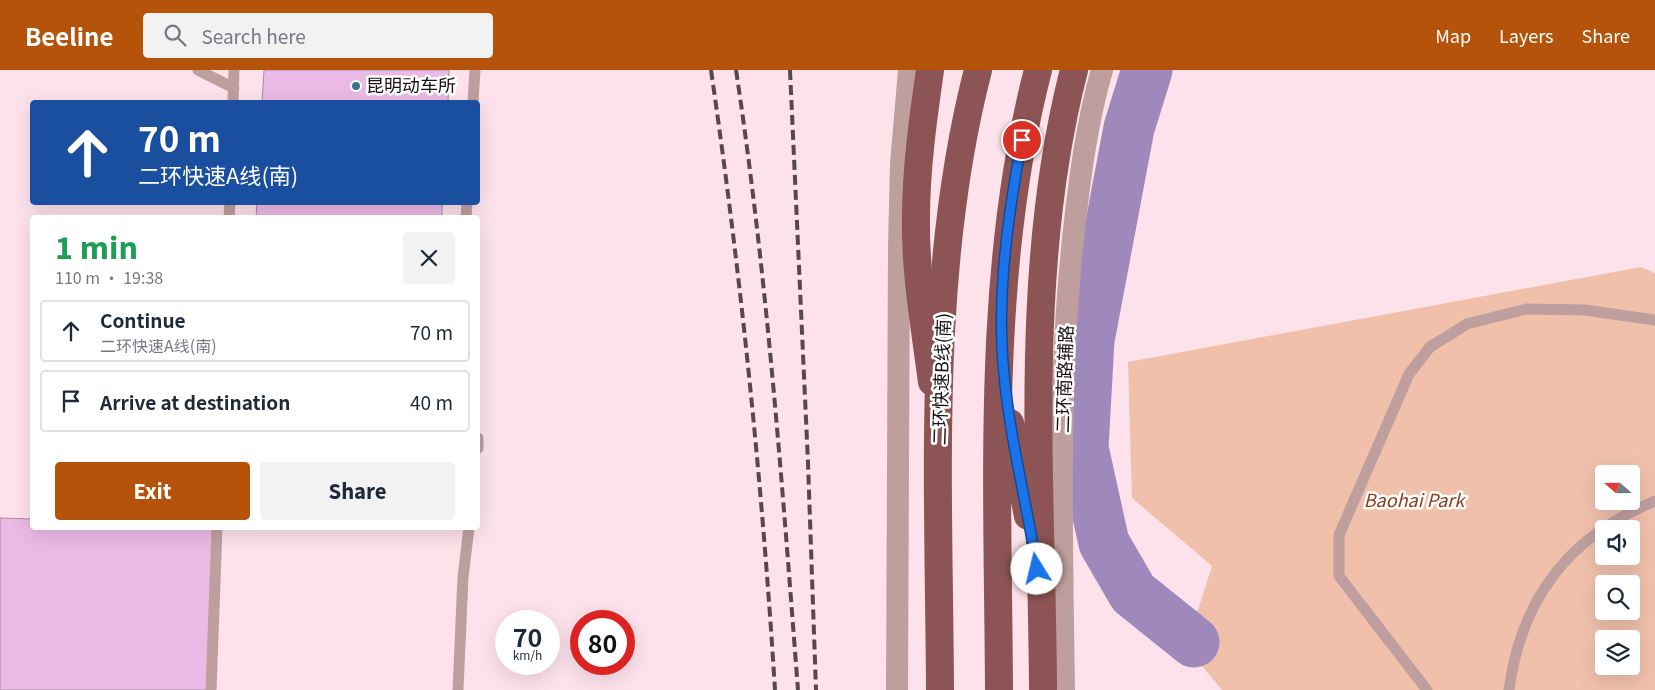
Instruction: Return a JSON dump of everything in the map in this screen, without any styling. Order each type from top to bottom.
[{"type":"highway","points":[[930,70],[918,169],[916,240],[941,459],[947,567]]},
{"type":"highway","name":"二环快速B线(南)","points":[[940,690],[939,461],[945,289],[961,150],[978,70]]},
{"type":"highway","points":[[999,690],[998,461],[1003,293],[1019,160],[1038,70]]},
{"type":"highway","points":[[1043,690],[1039,409],[1041,301],[1050,196],[1074,70]]},
{"type":"highway","points":[[1003,293],[1002,335],[1006,399],[1037,569],[1043,651]]},
{"type":"street","points":[[897,690],[899,266],[901,164],[909,70]]},
{"type":"street","name":"二环南路辅路","points":[[1064,690],[1062,450],[1067,305],[1078,192],[1102,70]]},
{"type":"lane","points":[[198,70],[234,88]]},
{"type":"lane","points":[[233,100],[234,70]]},
{"type":"lane","points":[[473,100],[475,70]]},
{"type":"lane","points":[[1427,690],[1340,576],[1339,535],[1409,374],[1430,346],[1467,324],[1526,309],[1585,310],[1655,320]]},
{"type":"lane","points":[[1509,690],[1513,657],[1527,618],[1546,586],[1569,554],[1597,531],[1629,511],[1655,501]]},
{"type":"lane","points":[[211,690],[218,530]]},
{"type":"lane","points":[[458,690],[463,577],[469,530]]},
{"type":"green space","name":"Baohai Park","points":[[1641,267],[1655,273],[1655,690],[1222,690],[1186,647],[1212,566],[1132,498],[1128,362]]},
{"type":"building","name":"昆明动车所","points":[[264,70],[449,70],[448,100],[262,100]]},
{"type":"building","points":[[257,205],[442,205],[442,215],[256,215]]},
{"type":"building","points":[[0,518],[30,519],[30,530],[216,530],[208,690],[0,690]]},
{"type":"waterway","points":[[1147,70],[1129,128],[1089,340],[1083,448],[1104,543],[1133,593],[1194,642]]},
{"type":"railway","points":[[711,70],[732,225],[749,379],[764,534],[775,690]]},
{"type":"railway","points":[[736,70],[757,224],[765,302],[780,457],[798,690]]},
{"type":"railway","points":[[790,70],[808,463],[816,690]]},
{"type":"place","name":"昆明动车所","points":[[356,86]]},
{"type":"route","points":[[1022,140],[1010,223],[1003,293],[1003,373],[1007,407],[1026,501],[1037,569]]}]
